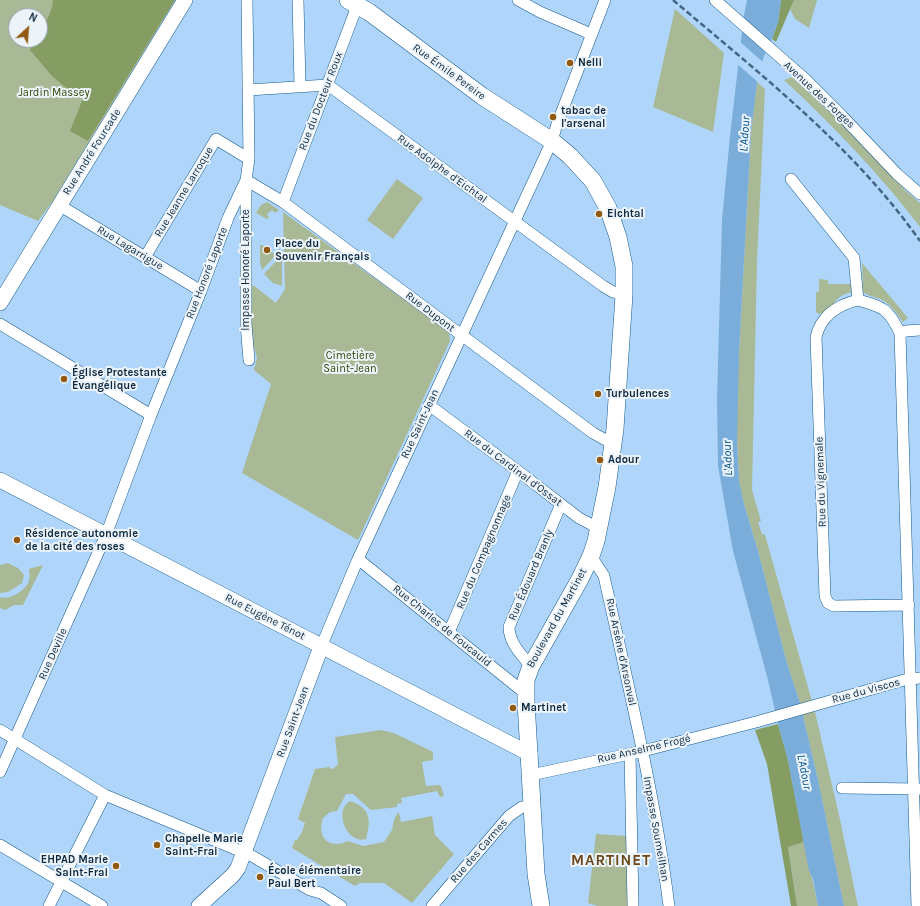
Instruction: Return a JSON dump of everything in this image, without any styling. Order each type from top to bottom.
[{"type":"main road","name":"Rue Émile Pereire","points":[[355,2],[482,96],[552,141]]},
{"type":"main road","name":"Boulevard du Martinet","points":[[541,906],[536,874],[526,680],[531,666],[580,579],[591,556],[607,486],[615,429],[624,295],[624,266],[622,250],[608,208],[592,181],[570,156],[552,141]]},
{"type":"street","name":"Rue André Fourcade","points":[[0,303],[185,0]]},
{"type":"street","name":"Rue Honoré Laporte","points":[[106,535],[228,218],[246,180],[249,159],[246,0]]},
{"type":"street","points":[[298,0],[300,86]]},
{"type":"street","points":[[518,0],[540,12],[591,34]]},
{"type":"street","name":"Rue Saint-Jean","points":[[200,906],[233,875],[238,868],[321,647],[358,559],[552,141],[557,124],[605,0]]},
{"type":"street","name":"Avenue des Forges","points":[[715,0],[805,79],[897,174],[920,194]]},
{"type":"street","name":"Rue du Docteur Roux","points":[[283,202],[328,85],[355,2]]},
{"type":"street","points":[[248,90],[328,85]]},
{"type":"street","name":"Rue Adolphe d'Eichtal","points":[[328,85],[603,286],[613,292],[624,295]]},
{"type":"street","name":"Rue Jeanne Larroque","points":[[145,257],[216,139],[249,159]]},
{"type":"street","points":[[791,179],[854,258],[858,300],[879,306],[887,311],[900,333],[909,605],[915,678],[917,906]]},
{"type":"street","name":"Rue Dupont","points":[[246,180],[283,202],[594,433],[613,444]]},
{"type":"street","name":"Impasse Honoré Laporte","points":[[246,180],[245,273],[248,360]]},
{"type":"street","name":"Rue Lagarrigue","points":[[59,205],[201,291]]},
{"type":"street","name":"Rue du Vignemale","points":[[858,300],[848,302],[829,314],[818,327],[816,337],[825,596],[828,603],[834,606],[909,605]]},
{"type":"street","points":[[0,324],[151,415]]},
{"type":"street","points":[[900,333],[920,330]]},
{"type":"street","name":"Rue du Cardinal d'Ossat","points":[[429,405],[578,518],[598,528]]},
{"type":"street","name":"Rue du Compagnonnage","points":[[449,632],[518,471]]},
{"type":"street","name":"Rue Eugène Ténot","points":[[0,480],[530,754]]},
{"type":"street","name":"Rue Édouard Branly","points":[[531,666],[520,654],[509,635],[509,627],[561,504]]},
{"type":"street","name":"Rue Deville","points":[[0,772],[106,535]]},
{"type":"street","name":"Rue Arsène d'Arsonval","points":[[591,556],[604,576],[643,751]]},
{"type":"street","name":"Rue Charles de Foucauld","points":[[358,559],[526,694]]},
{"type":"street","name":"Rue du Viscos","points":[[756,722],[812,705],[915,678]]},
{"type":"street","name":"Rue Anselme Frogé","points":[[531,775],[643,751],[756,722]]},
{"type":"street","points":[[0,730],[105,795],[244,852],[341,906]]},
{"type":"street","name":"Impasse Soumeilhan","points":[[643,751],[663,860],[669,906]]},
{"type":"street","points":[[630,754],[633,905]]},
{"type":"street","points":[[842,788],[917,789]]},
{"type":"street","points":[[49,906],[105,795]]},
{"type":"street","name":"Rue des Carmes","points":[[432,906],[509,816],[522,807],[533,806]]},
{"type":"street","points":[[0,845],[102,906]]},
{"type":"green space","name":"Jardin Massey","points":[[0,0],[175,0],[53,201],[38,221],[0,205]]},
{"type":"green space","points":[[53,0],[175,0],[88,141],[70,131],[84,96],[65,87],[52,76],[30,50],[31,48],[48,48],[48,17]]},
{"type":"green space","points":[[781,0],[794,0],[776,42],[772,39],[778,22]]},
{"type":"green space","points":[[794,0],[817,0],[809,28],[795,19],[790,9]]},
{"type":"green space","points":[[675,9],[724,53],[713,132],[653,107]]},
{"type":"green space","points":[[792,77],[845,126],[905,190],[920,203],[920,227],[855,150],[784,80]]},
{"type":"green space","points":[[757,82],[765,89],[757,261],[752,490],[761,521],[758,522],[762,534],[765,535],[815,712],[858,906],[844,906],[818,780],[800,703],[786,660],[739,481],[736,418],[751,132]]},
{"type":"green space","points":[[397,179],[423,198],[393,239],[367,220]]},
{"type":"green space","points":[[267,202],[279,210],[275,213],[272,210],[267,214],[269,218],[267,219],[256,213],[261,205]]},
{"type":"green space","name":"Cimetière Saint-Jean","points":[[283,212],[449,332],[450,341],[358,540],[242,473],[271,384],[254,370],[257,357],[252,341],[251,288],[253,285],[276,303],[285,289]]},
{"type":"green space","points":[[260,245],[276,255],[262,270],[260,262]]},
{"type":"green space","points":[[280,257],[282,259],[282,286],[273,283],[264,274]]},
{"type":"green space","points":[[862,263],[908,318],[903,322],[887,303],[863,292]]},
{"type":"green space","points":[[819,279],[828,280],[828,284],[852,284],[853,292],[837,299],[828,309],[819,314],[816,312],[816,292],[819,292]]},
{"type":"green space","points":[[8,563],[18,568],[24,575],[22,583],[8,592],[0,593],[0,565]]},
{"type":"green space","points":[[43,565],[23,605],[14,605],[5,610],[0,608],[0,597],[11,597],[22,591],[29,581],[29,569]]},
{"type":"green space","points":[[778,724],[788,760],[804,842],[788,847],[797,906],[791,906],[767,764],[755,730]]},
{"type":"green space","points":[[381,730],[394,733],[433,752],[433,760],[422,762],[426,786],[441,786],[444,796],[440,797],[437,791],[401,798],[402,803],[397,804],[397,807],[371,810],[353,794],[346,794],[337,811],[330,812],[323,818],[321,831],[326,840],[330,843],[335,844],[348,841],[363,846],[384,842],[392,830],[394,820],[399,813],[401,822],[432,816],[435,835],[454,854],[412,903],[384,883],[360,883],[355,886],[292,848],[295,840],[297,840],[302,832],[305,823],[298,819],[315,769],[330,767],[330,769],[335,768],[335,766],[338,765],[335,737]]},
{"type":"green space","points":[[350,801],[362,807],[366,811],[369,826],[366,839],[353,837],[344,826],[343,812],[345,805]]},
{"type":"green space","points":[[596,834],[628,836],[629,906],[598,906],[588,903]]},
{"type":"green space","points":[[804,842],[818,906],[797,906],[788,846]]},
{"type":"water","name":"L'Adour","points":[[747,0],[781,0],[778,22],[764,56],[757,82],[751,132],[739,352],[737,443],[739,481],[786,660],[800,703],[818,780],[844,906],[818,906],[813,879],[809,871],[788,760],[733,551],[718,466],[717,399],[722,220],[730,136]]},
{"type":"pier","points":[[739,41],[764,63],[759,83],[736,63]]},
{"type":"railway","points":[[673,0],[772,84],[836,143],[866,174],[920,241]]},
{"type":"place","name":"Nelli","points":[[570,63]]},
{"type":"place","name":"tabac de l'arsenal","points":[[553,117]]},
{"type":"place","name":"Eichtal","points":[[599,214]]},
{"type":"place","name":"Place du Souvenir Français","points":[[267,250]]},
{"type":"place","name":"Église Protestante Évangélique","points":[[64,379]]},
{"type":"place","name":"Turbulences","points":[[598,394]]},
{"type":"place","name":"Adour","points":[[600,460]]},
{"type":"place","name":"Résidence autonomie de la cité des roses","points":[[17,540]]},
{"type":"place","name":"Martinet","points":[[513,708]]},
{"type":"place","name":"Chapelle Marie Saint-Frai","points":[[157,845]]},
{"type":"place","name":"EHPAD Marie Saint-Frai","points":[[116,866]]},
{"type":"place","name":"École élémentaire Paul Bert","points":[[260,877]]},
{"type":"district","name":"MARTINET","points":[[611,861]]}]
